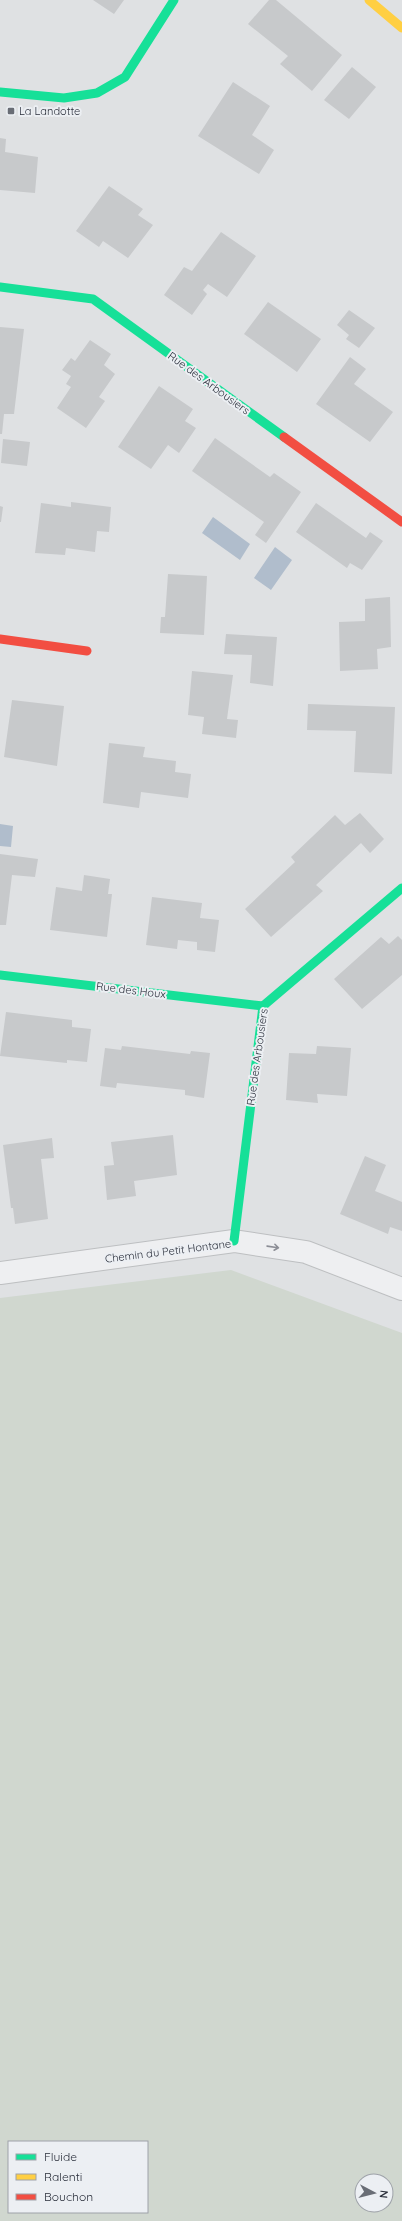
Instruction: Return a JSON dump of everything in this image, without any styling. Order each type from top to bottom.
[{"type":"street","points":[[0,92],[64,98],[98,93],[125,77],[174,0]]},
{"type":"street","points":[[369,0],[402,28]]},
{"type":"street","name":"Rue des Arbousiers","points":[[0,287],[93,299],[402,522]]},
{"type":"street","points":[[0,638],[87,651]]},
{"type":"street","name":"Rue des Arbousiers","points":[[234,1241],[263,1006],[402,888]]},
{"type":"street","name":"Rue des Houx","points":[[0,975],[263,1006]]},
{"type":"street","name":"Chemin du Petit Hontane","points":[[0,1273],[234,1241],[306,1252],[402,1289]]},
{"type":"shaded area","points":[[231,1270],[402,1333],[402,2221],[0,2221],[0,1298]]},
{"type":"water","points":[[213,517],[250,544],[240,560],[202,533]]},
{"type":"water","points":[[275,547],[292,560],[271,590],[254,578]]},
{"type":"water","points":[[0,824],[13,826],[11,847],[0,846]]},
{"type":"building","points":[[93,0],[124,0],[114,14]]},
{"type":"building","points":[[269,0],[276,0],[342,55],[312,91],[280,64],[288,56],[248,24]]},
{"type":"building","points":[[352,67],[376,87],[349,119],[324,100]]},
{"type":"building","points":[[233,82],[270,106],[252,135],[274,150],[259,174],[198,136]]},
{"type":"building","points":[[0,138],[6,139],[5,152],[38,157],[35,193],[0,190]]},
{"type":"building","points":[[109,186],[143,209],[138,215],[153,225],[128,258],[103,241],[99,247],[76,231]]},
{"type":"building","points":[[221,232],[256,256],[227,297],[208,284],[203,290],[207,294],[192,315],[164,295],[184,267],[192,271]]},
{"type":"building","points":[[268,302],[321,339],[297,372],[244,334]]},
{"type":"building","points":[[349,310],[375,328],[359,348],[346,339],[349,335],[337,325]]},
{"type":"building","points":[[0,327],[24,329],[14,414],[4,414],[2,434],[0,434]]},
{"type":"building","points":[[90,340],[111,354],[104,365],[115,374],[99,397],[105,401],[86,428],[57,408],[71,387],[66,384],[71,376],[62,370],[71,358],[75,361]]},
{"type":"building","points":[[350,357],[366,369],[354,384],[393,412],[370,442],[316,404]]},
{"type":"building","points":[[159,386],[193,409],[185,421],[196,428],[179,453],[168,445],[151,469],[118,447]]},
{"type":"building","points":[[215,438],[270,477],[274,473],[301,492],[266,543],[255,535],[264,522],[192,471]]},
{"type":"building","points":[[3,439],[30,442],[27,466],[1,463]]},
{"type":"building","points":[[71,502],[111,507],[109,532],[97,531],[95,552],[66,548],[65,555],[35,553],[41,503],[71,507]]},
{"type":"building","points":[[316,503],[366,538],[370,532],[383,541],[362,570],[350,563],[347,568],[296,532]]},
{"type":"building","points":[[0,506],[3,507],[1,522],[0,522]]},
{"type":"building","points":[[168,574],[207,576],[204,635],[160,633],[161,617],[165,617]]},
{"type":"building","points":[[390,597],[391,647],[377,649],[378,669],[340,671],[339,622],[365,621],[365,599]]},
{"type":"building","points":[[226,634],[277,637],[273,686],[250,683],[252,655],[224,654]]},
{"type":"building","points":[[192,671],[233,675],[227,719],[238,720],[236,738],[202,734],[204,717],[188,715]]},
{"type":"building","points":[[12,700],[64,706],[57,766],[4,757]]},
{"type":"building","points":[[308,704],[395,707],[392,774],[354,772],[356,731],[307,730]]},
{"type":"building","points":[[109,743],[145,747],[143,757],[176,761],[175,772],[191,774],[188,798],[141,792],[139,808],[103,803]]},
{"type":"building","points":[[360,813],[384,839],[370,853],[361,843],[316,885],[323,891],[271,937],[245,909],[295,862],[291,857],[335,815],[345,825]]},
{"type":"building","points":[[0,854],[38,859],[35,877],[12,875],[6,925],[0,925]]},
{"type":"building","points":[[84,875],[110,879],[108,894],[112,894],[107,937],[50,930],[56,887],[82,891]]},
{"type":"building","points":[[152,897],[202,903],[200,918],[219,920],[215,952],[197,950],[197,942],[178,940],[177,949],[146,945]]},
{"type":"building","points":[[398,936],[402,940],[402,975],[362,1009],[334,979],[381,937],[389,944]]},
{"type":"building","points":[[6,1012],[72,1020],[72,1027],[91,1029],[87,1062],[67,1060],[67,1063],[0,1056]]},
{"type":"building","points":[[122,1046],[190,1054],[191,1051],[210,1053],[204,1098],[185,1095],[185,1090],[117,1083],[116,1088],[100,1086],[105,1048],[121,1050]]},
{"type":"building","points":[[317,1046],[351,1048],[347,1096],[317,1094],[318,1103],[286,1100],[289,1053],[316,1054]]},
{"type":"building","points":[[173,1135],[177,1175],[134,1181],[136,1196],[107,1200],[104,1166],[114,1165],[111,1142]]},
{"type":"building","points":[[52,1138],[54,1158],[41,1159],[48,1219],[15,1224],[13,1208],[11,1208],[3,1145]]},
{"type":"building","points":[[365,1156],[386,1165],[375,1191],[402,1202],[402,1231],[390,1227],[388,1234],[340,1214]]},
{"type":"traffic: fast","points":[[0,92],[64,98],[97,93],[125,77],[174,0]]},
{"type":"traffic: fast","points":[[0,287],[93,299],[284,437]]},
{"type":"traffic: fast","points":[[234,1241],[263,1006],[402,888]]},
{"type":"traffic: fast","points":[[0,975],[263,1006]]},
{"type":"traffic: slow","points":[[369,0],[402,28]]},
{"type":"traffic: jam","points":[[284,437],[402,522]]},
{"type":"traffic: jam","points":[[0,639],[87,651]]},
{"type":"place","name":"La Landotte","points":[[11,111]]}]
